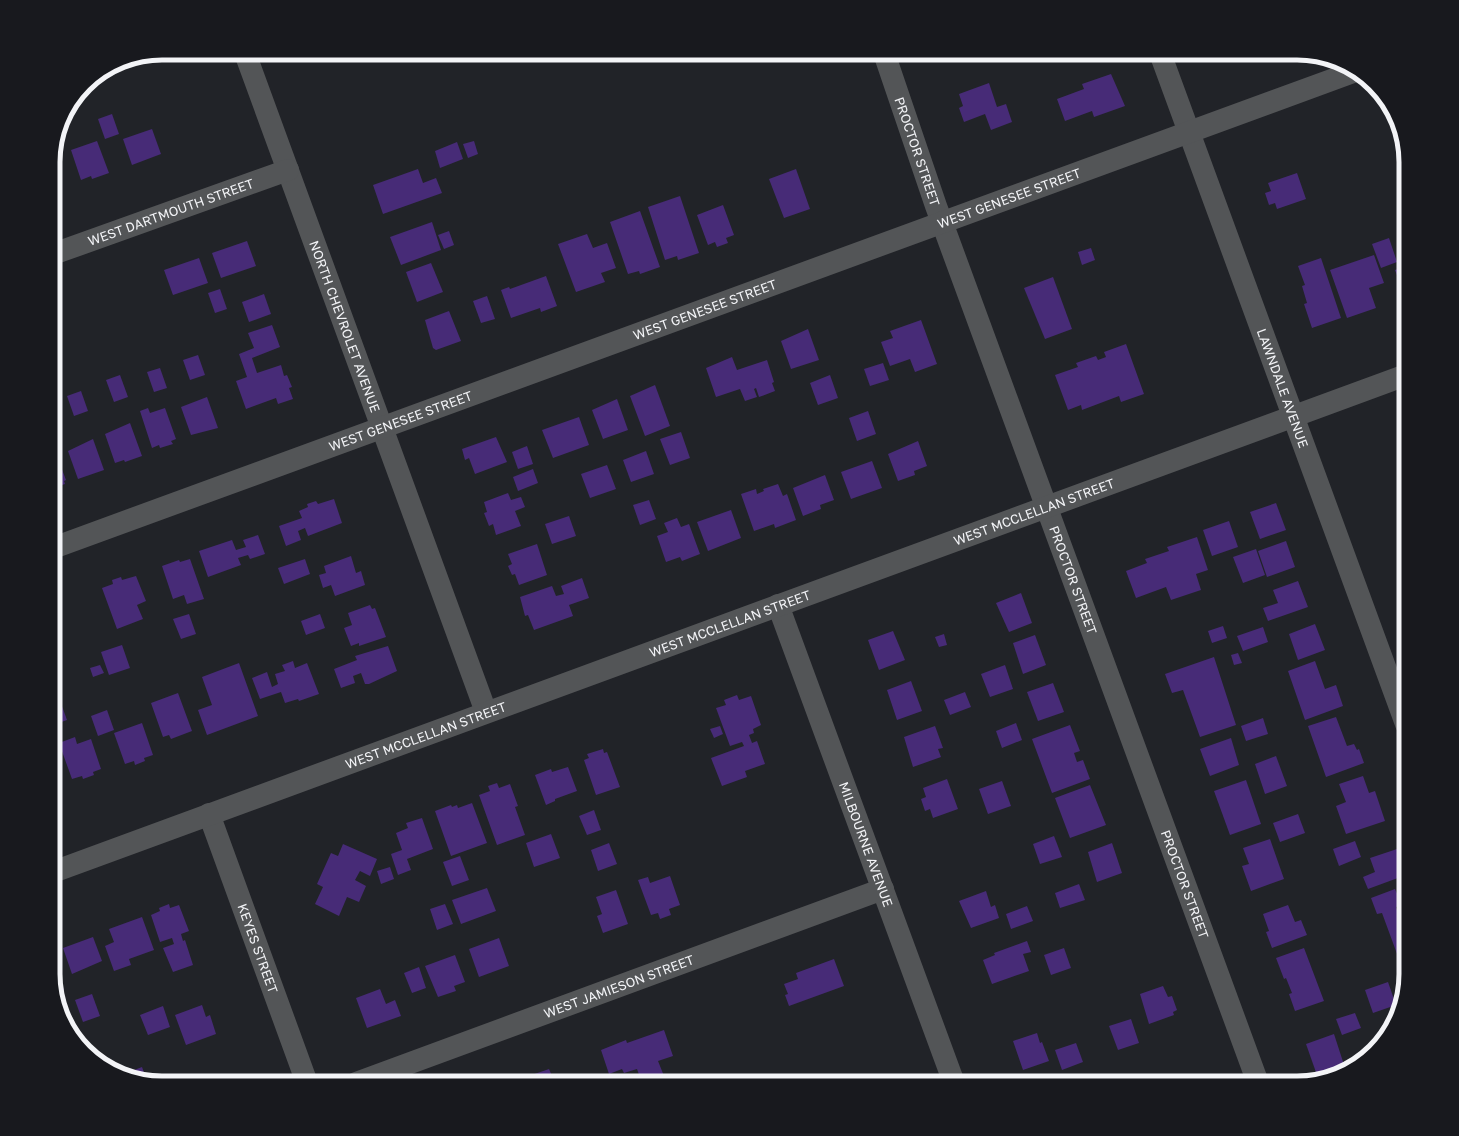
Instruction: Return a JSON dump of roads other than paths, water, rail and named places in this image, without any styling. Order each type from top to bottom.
[{"type":"street","name":"NORTH CHEVROLET AVENUE","points":[[248,60],[486,712]]},
{"type":"street","name":"PROCTOR STREET","points":[[886,60],[943,222],[1255,1076]]},
{"type":"street","name":"LAWNDALE AVENUE","points":[[1163,60],[1399,705]]},
{"type":"street","name":"WEST GENESEE STREET","points":[[60,545],[1349,75]]},
{"type":"street","name":"WEST DARTMOUTH STREET","points":[[60,251],[288,170]]},
{"type":"street","name":"WEST MCCLELLAN STREET","points":[[60,869],[1399,378]]},
{"type":"street","name":"MILBOURNE AVENUE","points":[[778,605],[951,1076]]},
{"type":"street","name":"KEYES STREET","points":[[209,814],[304,1076]]},
{"type":"street","name":"WEST JAMIESON STREET","points":[[375,1076],[883,889]]}]
